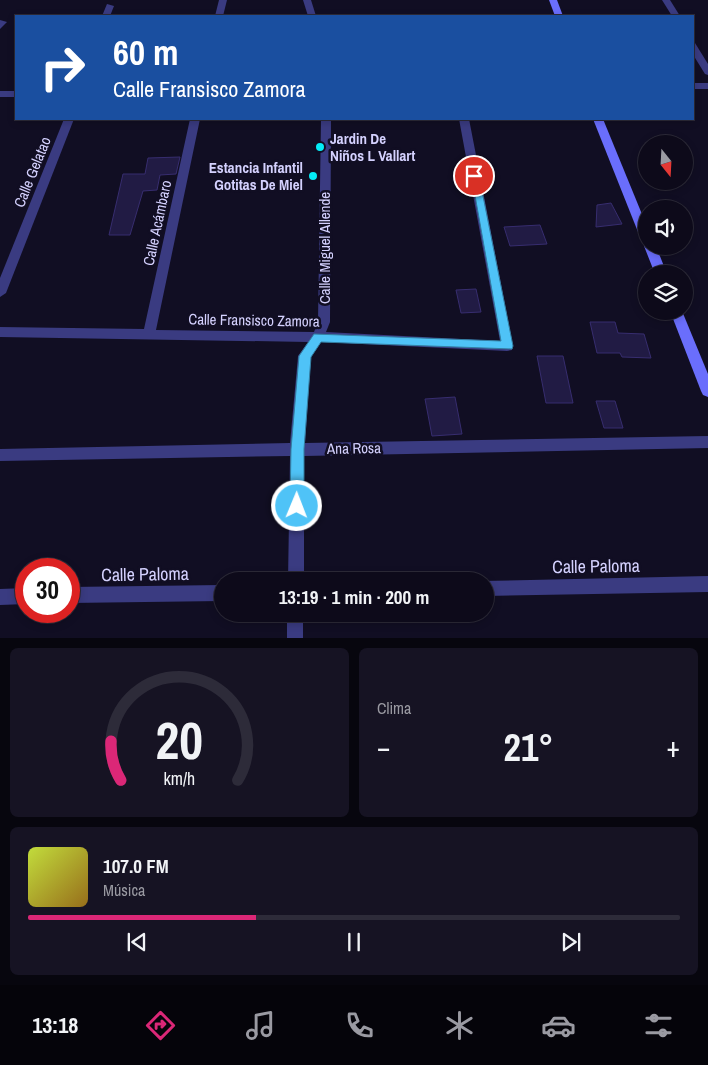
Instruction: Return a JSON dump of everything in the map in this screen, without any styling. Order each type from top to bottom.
[{"type":"street","points":[[219,15],[223,0]]},
{"type":"street","points":[[307,0],[312,15]]},
{"type":"street","points":[[553,0],[559,15]]},
{"type":"street","points":[[666,0],[675,15]]},
{"type":"street","points":[[106,15],[110,6]]},
{"type":"street","points":[[694,48],[708,72]]},
{"type":"street","points":[[694,86],[708,86]]},
{"type":"street","points":[[0,94],[15,94]]},
{"type":"street","name":"Calle Gelatao","points":[[0,293],[69,120]]},
{"type":"street","name":"Calle Acámbaro","points":[[149,334],[195,120]]},
{"type":"street","name":"Calle Miguel Allende","points":[[296,572],[297,449],[305,356],[318,337],[324,322],[326,120]]},
{"type":"street","name":"Calle Fransisco Zamora","points":[[0,332],[318,337],[507,346],[464,120]]},
{"type":"street","points":[[598,120],[638,217]]},
{"type":"street","points":[[680,320],[708,390]]},
{"type":"street","name":"Ana Rosa","points":[[0,455],[708,442]]},
{"type":"street","name":"Calle Paloma","points":[[494,588],[708,584]]},
{"type":"street","name":"Calle Paloma","points":[[80,595],[214,593]]},
{"type":"street","points":[[0,597],[15,596]]},
{"type":"street","points":[[295,622],[295,638]]},
{"type":"building","points":[[180,157],[176,174],[160,175],[157,190],[143,191],[130,235],[109,235],[123,174],[145,174],[148,158]]},
{"type":"building","points":[[611,203],[622,224],[596,227],[597,205]]},
{"type":"building","points":[[540,225],[547,244],[510,246],[504,227]]},
{"type":"building","points":[[476,289],[481,312],[461,313],[456,290]]},
{"type":"building","points":[[590,322],[615,322],[618,333],[644,334],[651,358],[622,357],[620,353],[597,353]]},
{"type":"building","points":[[537,356],[563,356],[573,403],[546,403]]},
{"type":"building","points":[[455,397],[462,434],[432,436],[425,399]]},
{"type":"building","points":[[596,401],[615,401],[623,428],[604,428]]},
{"type":"place","name":"Jardin De Niños L Vallart","points":[[320,147]]},
{"type":"place","name":"Estancia Infantil Gotitas De Miel","points":[[313,176]]},
{"type":"route","points":[[297,506],[297,449],[305,356],[318,337],[507,346],[474,176]]}]
